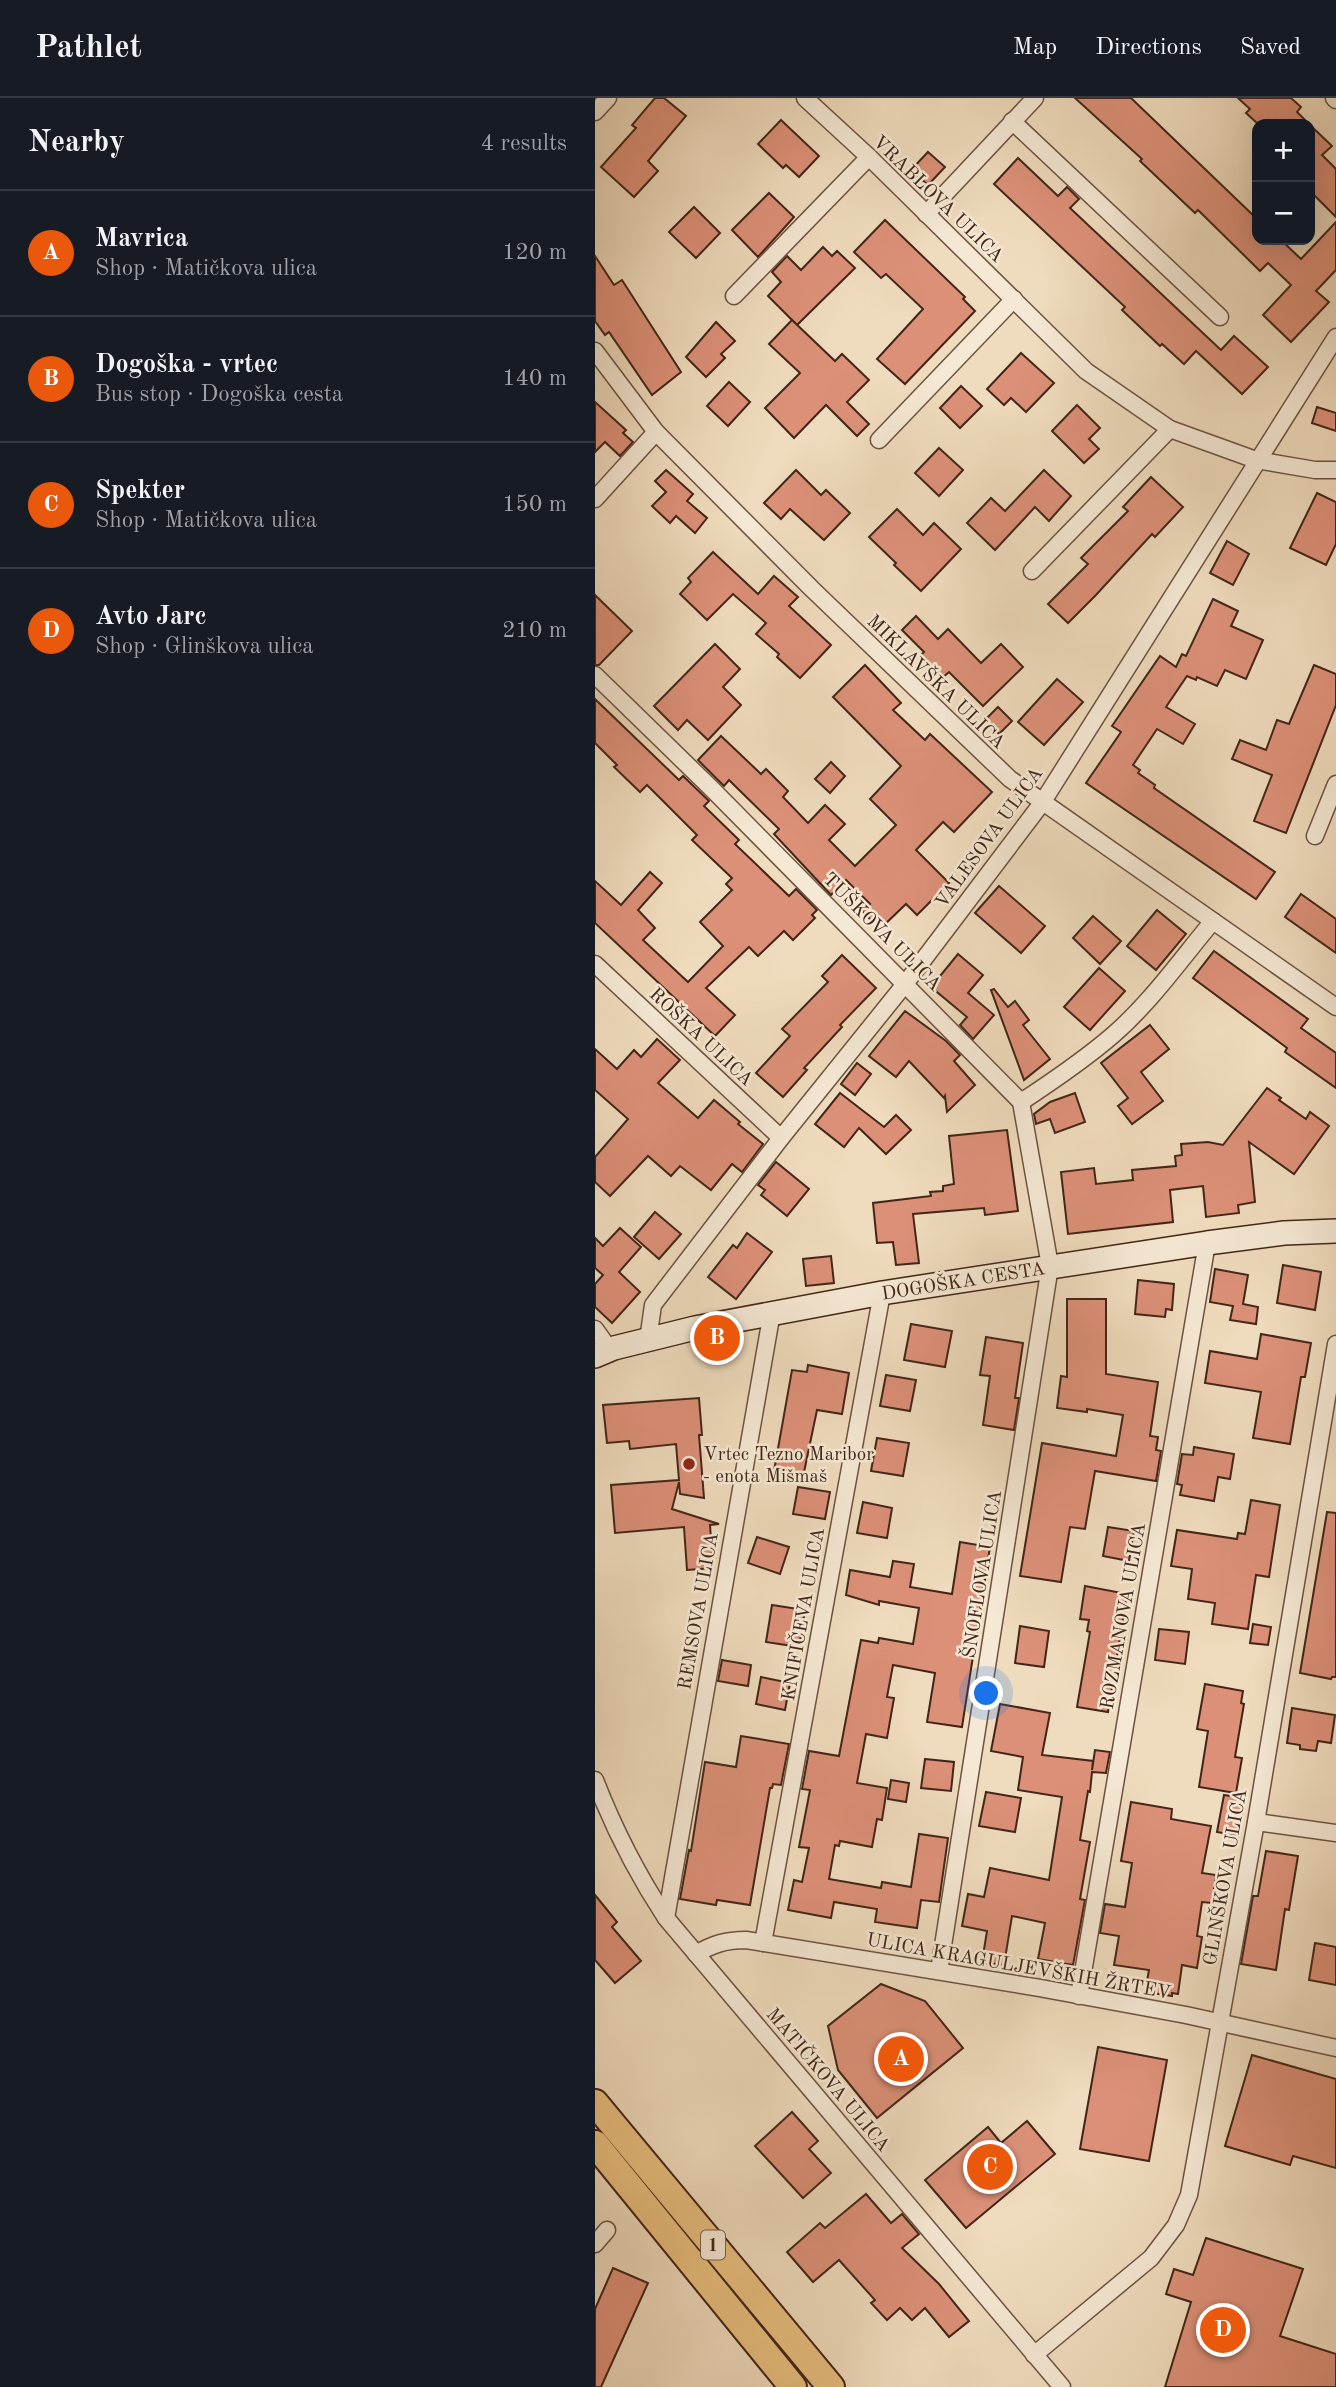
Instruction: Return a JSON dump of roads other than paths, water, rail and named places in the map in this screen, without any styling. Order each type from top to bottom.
[{"type":"main road","name":"1","points":[[595,2103],[831,2387]]},
{"type":"main road","name":"1","points":[[595,2144],[793,2387]]},
{"type":"street","points":[[595,112],[608,98]]},
{"type":"street","name":"VRABLOVA ULICA","points":[[805,98],[869,157],[1086,371],[1170,429],[1257,460],[1315,470],[1336,470]]},
{"type":"street","points":[[926,214],[1035,98]]},
{"type":"street","points":[[1012,121],[1220,317]]},
{"type":"street","points":[[734,296],[869,157]]},
{"type":"street","points":[[879,440],[1014,299]]},
{"type":"street","name":"VALESOVA ULICA","points":[[648,1340],[653,1305],[781,1138],[905,984],[1042,803],[1336,337]]},
{"type":"street","name":"MIKLAVŠKA ULICA","points":[[595,351],[656,432],[812,589],[1010,779],[1336,1007]]},
{"type":"street","points":[[1032,571],[1170,429]]},
{"type":"street","points":[[595,499],[656,432]]},
{"type":"street","name":"TUŠKOVA ULICA","points":[[595,675],[1021,1102]]},
{"type":"street","points":[[1315,835],[1336,784]]},
{"type":"street","points":[[1050,1266],[1021,1102],[1080,1062],[1116,1032],[1213,921]]},
{"type":"street","name":"ROŠKA ULICA","points":[[595,964],[781,1138]]},
{"type":"street","name":"DOGOŠKA CESTA","points":[[599,1341],[648,1340],[772,1312],[1207,1242],[1284,1233],[1336,1231]]},
{"type":"street","name":"ROZMANOVA ULICA","points":[[1079,1996],[1207,1242]]},
{"type":"street","name":"ŠNOFLOVA ULICA","points":[[939,1971],[1050,1266]]},
{"type":"street","name":"KNIFIČEVA ULICA","points":[[763,1943],[882,1293]]},
{"type":"street","name":"REMSOVA ULICA","points":[[666,1918],[772,1312]]},
{"type":"street","name":"GLINŠKOVA ULICA","points":[[1034,2355],[1151,2258],[1176,2225],[1189,2195],[1256,1822],[1336,1344]]},
{"type":"street","name":"MATIČKOVA ULICA","points":[[595,1780],[612,1823],[639,1876],[666,1918],[1062,2387]]},
{"type":"street","points":[[1256,1822],[1336,1833]]},
{"type":"street","name":"ULICA KRAGULJEVŠKIH ŽRTEV","points":[[696,1954],[711,1945],[730,1940],[763,1943],[1186,2015],[1336,2048]]},
{"type":"street","points":[[595,2244],[607,2230]]},
{"type":"place","name":"Dogoška - vrtec","points":[[717,1338]]},
{"type":"place","name":"Vrtec Tezno Maribor - enota Mišmaš","points":[[689,1464]]},
{"type":"place","name":"Mavrica","points":[[901,2059]]},
{"type":"place","name":"Spekter","points":[[990,2167]]},
{"type":"place","name":"Avto Jarc","points":[[1223,2330]]}]
